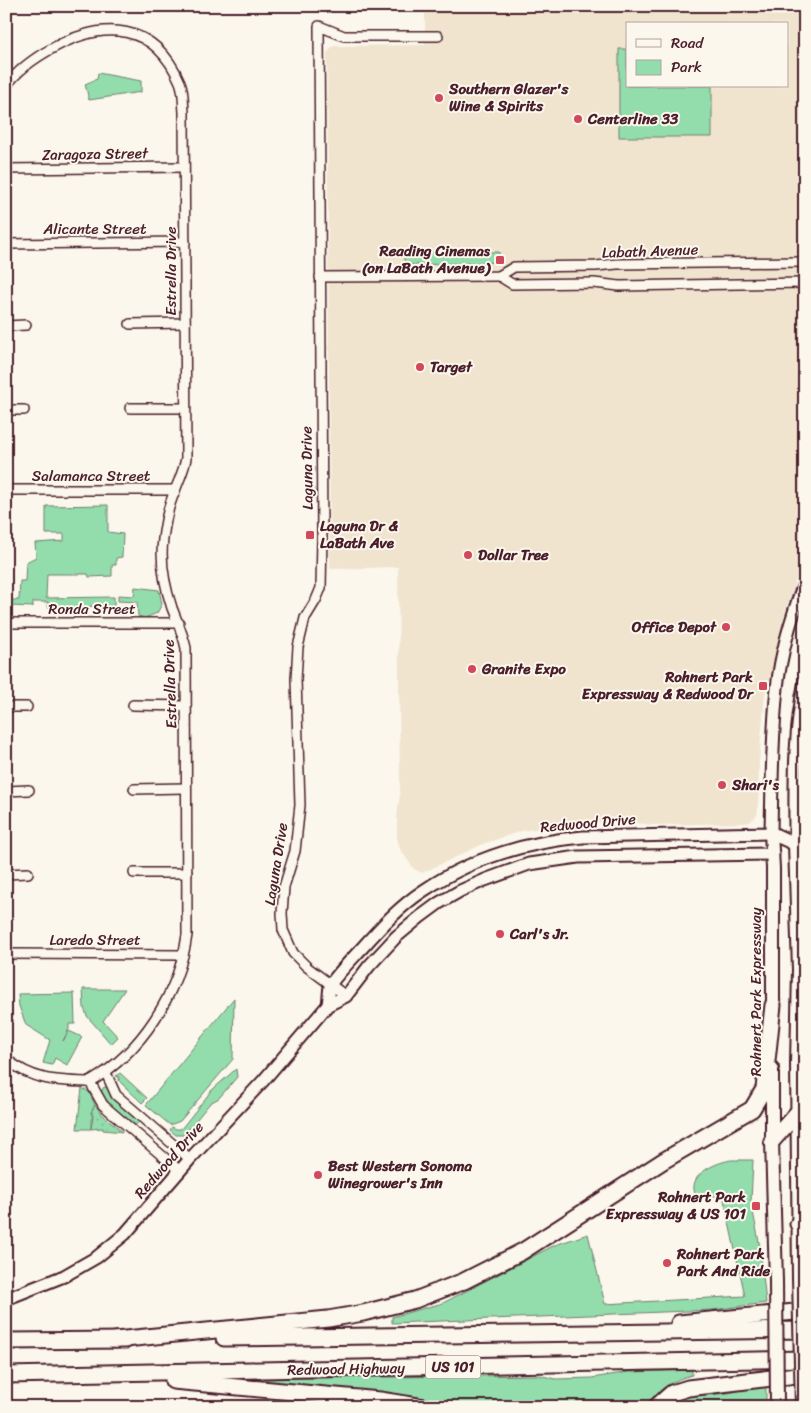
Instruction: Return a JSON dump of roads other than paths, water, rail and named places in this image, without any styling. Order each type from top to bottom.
[{"type":"highway","points":[[115,1340],[364,1314],[442,1290],[523,1252],[663,1161],[752,1109],[764,1089],[773,1005]]},
{"type":"highway","points":[[772,1141],[801,1112]]},
{"type":"highway","points":[[591,1334],[805,1310]]},
{"type":"highway","name":"US 101","points":[[6,1341],[805,1330]]},
{"type":"highway","name":"Redwood Highway","points":[[6,1375],[805,1359]]},
{"type":"highway","points":[[101,1374],[380,1400],[424,1407]]},
{"type":"highway","points":[[656,1407],[672,1393],[688,1388],[805,1374]]},
{"type":"main road","name":"Rohnert Park Expressway","points":[[777,1407],[772,1141],[773,854],[771,833],[773,738],[777,686],[785,642],[805,581]]},
{"type":"main road","points":[[802,1407],[799,1278],[801,1219],[800,844],[794,768],[805,681]]},
{"type":"main road","name":"Redwood Drive","points":[[330,985],[381,926],[421,892],[454,872],[491,856],[536,844],[575,837],[620,835],[771,833],[800,844]]},
{"type":"main road","name":"Redwood Drive","points":[[6,1299],[64,1276],[97,1257],[125,1234],[190,1159],[263,1081],[328,1005],[346,996],[369,966],[396,938],[426,912],[460,891],[513,869],[534,863],[578,857],[773,854],[800,844]]},
{"type":"main road","points":[[328,1005],[330,985]]},
{"type":"street","name":"Laguna Drive","points":[[346,996],[293,954],[283,930],[282,912],[284,887],[295,850],[300,805],[296,679],[298,647],[305,618],[321,588],[319,26],[344,36],[438,36]]},
{"type":"street","name":"Estrella Drive","points":[[6,86],[22,69],[63,42],[101,30],[127,32],[141,36],[162,53],[180,83],[184,112],[185,468],[170,505],[164,532],[162,559],[168,591],[186,648],[187,935],[178,972],[158,1015],[136,1044],[106,1072],[90,1082]]},
{"type":"street","name":"Zaragoza Street","points":[[6,169],[184,167]]},
{"type":"street","name":"Alicante Street","points":[[6,244],[185,242]]},
{"type":"street","name":"Labath Avenue","points":[[320,277],[499,276],[514,267],[805,262]]},
{"type":"street","name":"Labath Avenue","points":[[499,276],[512,284],[594,283],[619,286],[805,283]]},
{"type":"street","points":[[130,324],[185,323]]},
{"type":"street","points":[[6,326],[26,325]]},
{"type":"street","points":[[130,408],[185,408]]},
{"type":"street","points":[[6,410],[24,410]]},
{"type":"street","name":"Salamanca Street","points":[[6,490],[175,490]]},
{"type":"street","name":"Ronda Street","points":[[6,623],[179,623]]},
{"type":"street","points":[[134,705],[186,706]]},
{"type":"street","points":[[6,706],[27,707]]},
{"type":"street","points":[[134,789],[186,788]]},
{"type":"street","points":[[6,791],[28,790]]},
{"type":"street","points":[[6,874],[28,873]]},
{"type":"street","points":[[134,873],[187,873]]},
{"type":"street","name":"Laredo Street","points":[[6,954],[183,954]]},
{"type":"street","points":[[6,1059],[18,1069],[38,1078],[90,1082],[103,1105],[180,1172]]},
{"type":"street","points":[[106,1072],[116,1095],[190,1159]]},
{"type":"place","name":"Southern Glazer's Wine & Spirits","points":[[439,98]]},
{"type":"place","name":"Centerline 33","points":[[578,119]]},
{"type":"place","name":"Reading Cinemas (on LaBath Avenue)","points":[[500,260]]},
{"type":"place","name":"Target","points":[[420,367]]},
{"type":"place","name":"Laguna Dr & LaBath Ave","points":[[310,535]]},
{"type":"place","name":"Dollar Tree","points":[[468,555]]},
{"type":"place","name":"Office Depot","points":[[726,627]]},
{"type":"place","name":"Granite Expo","points":[[472,669]]},
{"type":"place","name":"Rohnert Park Expressway & Redwood Dr","points":[[763,686]]},
{"type":"place","name":"Shari's","points":[[722,785]]},
{"type":"place","name":"Carl's Jr.","points":[[500,934]]},
{"type":"place","name":"Best Western Sonoma Winegrower's Inn","points":[[318,1175]]},
{"type":"place","name":"Rohnert Park Expressway & US 101","points":[[756,1206]]},
{"type":"place","name":"Rohnert Park Park And Ride","points":[[667,1263]]}]
